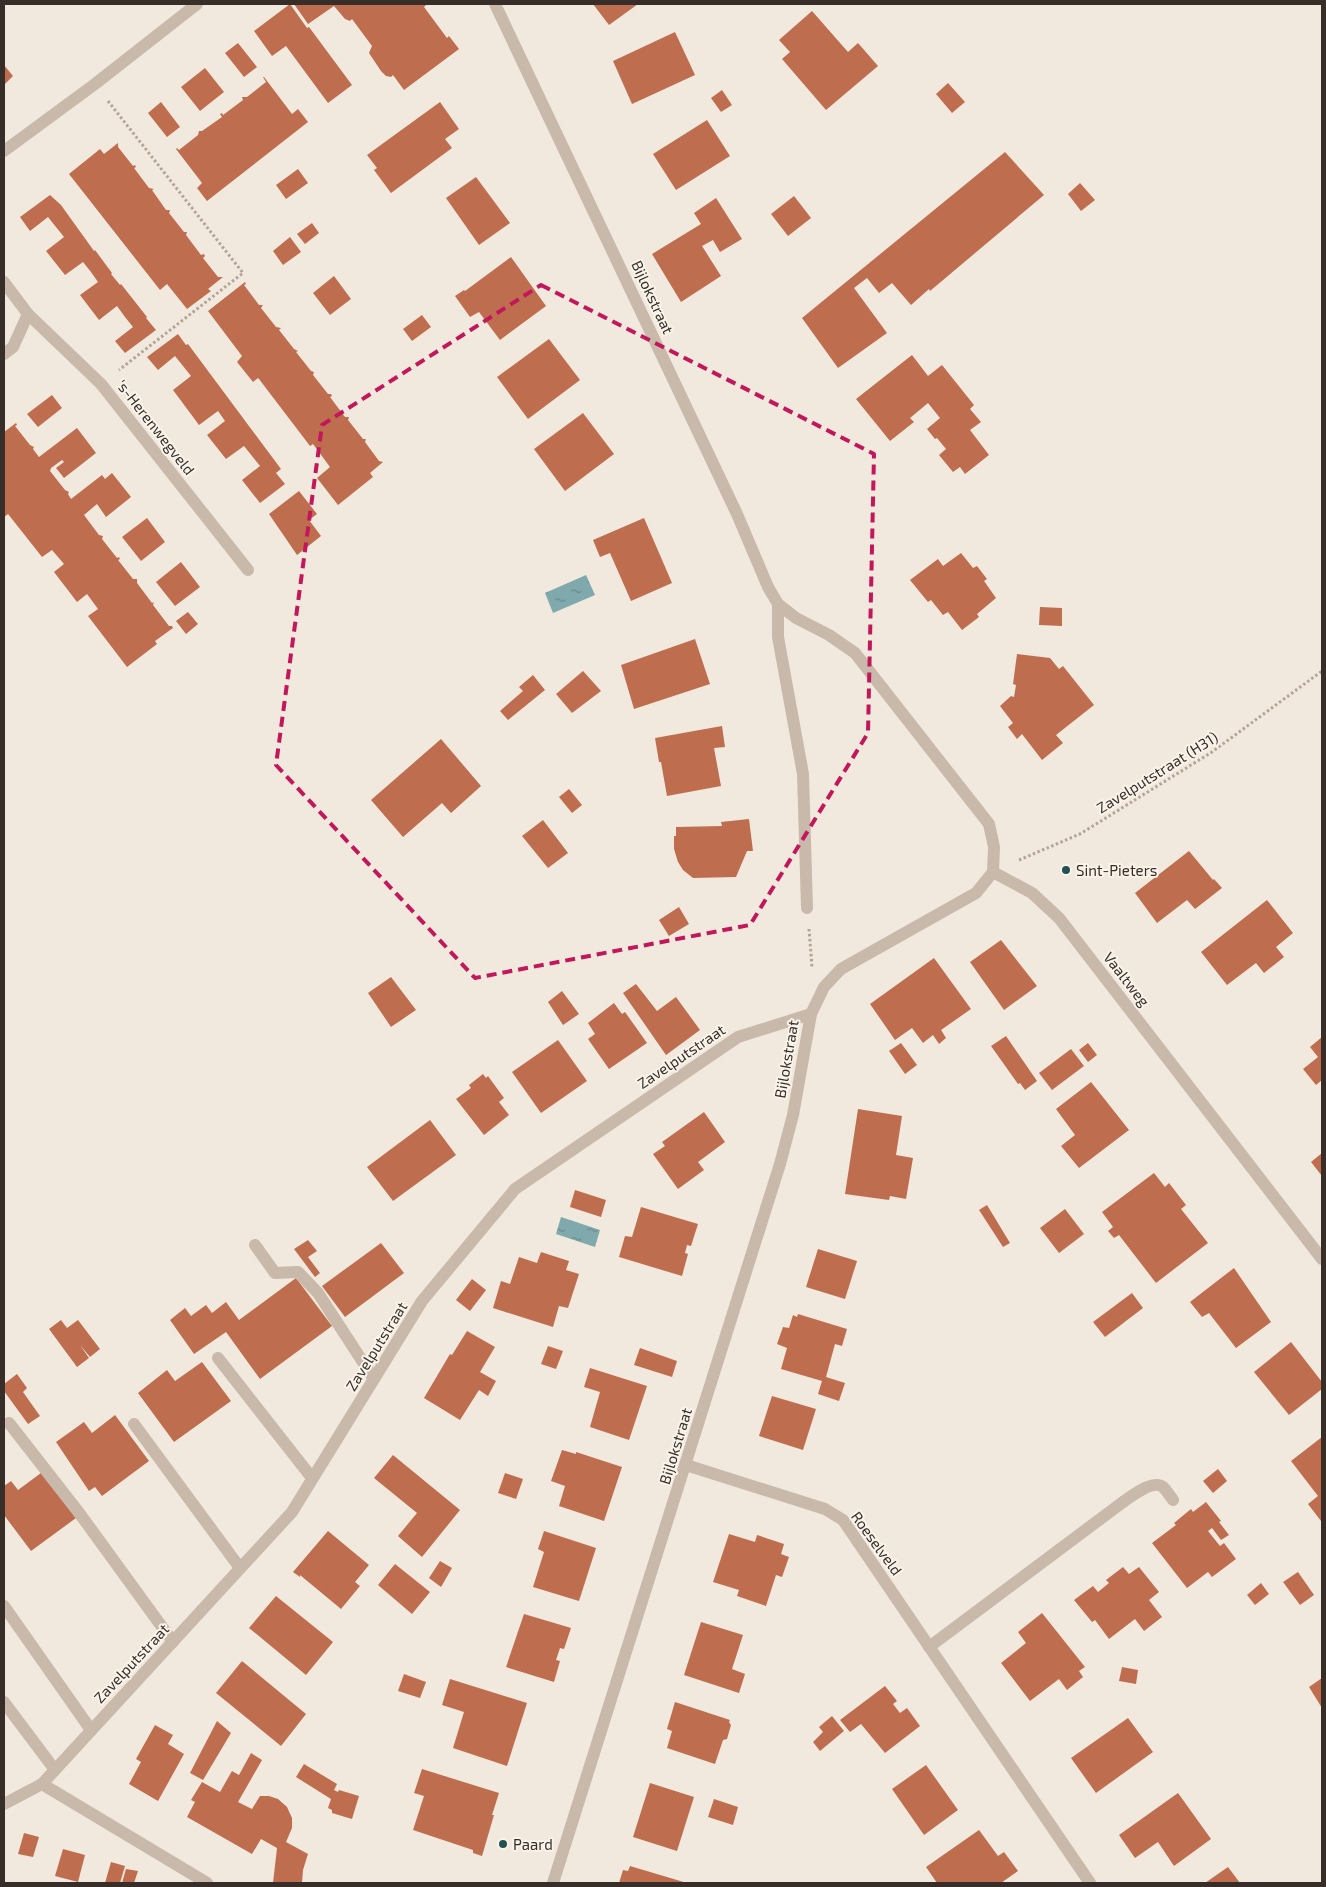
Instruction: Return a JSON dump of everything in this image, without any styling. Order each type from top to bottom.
[{"type":"street","points":[[4,152],[197,4]]},
{"type":"street","name":"Bijlokstraat","points":[[496,4],[733,505],[768,587],[778,604],[796,618],[829,635],[855,653],[989,824],[994,847],[993,872],[976,893],[841,969],[824,987],[811,1014],[793,1115],[780,1164],[553,1883]]},
{"type":"street","name":"'s-Herenwegveld","points":[[4,282],[28,314],[101,384],[248,570]]},
{"type":"street","points":[[4,354],[12,347],[28,314]]},
{"type":"street","name":"Bijlokstraat","points":[[778,604],[778,637],[803,774],[807,908]]},
{"type":"street","name":"Vaaltweg","points":[[993,872],[1032,893],[1059,918],[1322,1259]]},
{"type":"street","name":"Zavelputstraat","points":[[4,1804],[42,1784],[292,1512],[422,1301],[515,1189],[738,1037],[811,1014]]},
{"type":"street","points":[[255,1245],[276,1273],[298,1272],[318,1294],[374,1379]]},
{"type":"street","points":[[218,1358],[312,1478]]},
{"type":"street","points":[[9,1423],[80,1514],[173,1642]]},
{"type":"street","points":[[134,1424],[240,1568]]},
{"type":"street","name":"Roeselveld","points":[[686,1465],[826,1509],[843,1520],[1090,1883]]},
{"type":"street","points":[[929,1647],[1144,1488],[1157,1485],[1162,1487],[1173,1500]]},
{"type":"street","points":[[4,1606],[92,1730]]},
{"type":"street","points":[[4,1702],[55,1770]]},
{"type":"street","points":[[42,1784],[207,1883]]},
{"type":"path","points":[[95,84],[244,272],[101,384]]},
{"type":"path","name":"Zavelputstraat (H31)","points":[[993,872],[1080,834],[1212,752],[1322,671]]},
{"type":"path","points":[[807,908],[812,972]]},
{"type":"highlighted area","points":[[541,285],[874,454],[868,733],[750,925],[475,978],[276,765],[322,425]]},
{"type":"water","points":[[586,575],[595,595],[553,613],[545,593]]},
{"type":"water","points":[[561,1217],[600,1230],[595,1247],[556,1234]]},
{"type":"building","points":[[290,4],[352,85],[328,103],[286,46],[272,56],[254,31]]},
{"type":"building","points":[[294,4],[426,4],[424,7],[447,38],[449,36],[459,49],[404,90],[393,75],[391,77],[386,76],[381,71],[369,53],[372,46],[352,19],[350,21],[345,19],[334,6],[308,24]]},
{"type":"building","points":[[593,4],[638,4],[609,25]]},
{"type":"building","points":[[812,11],[848,52],[858,43],[878,66],[826,110],[782,59],[790,52],[779,40]]},
{"type":"building","points":[[675,32],[695,75],[632,104],[613,61]]},
{"type":"building","points":[[238,43],[257,67],[244,77],[225,53]]},
{"type":"building","points":[[4,65],[13,76],[4,85]]},
{"type":"building","points":[[205,68],[224,92],[200,111],[181,87]]},
{"type":"building","points":[[263,77],[292,114],[298,109],[308,122],[207,201],[197,188],[202,183],[176,149],[179,150],[198,135],[199,131],[202,131],[222,117],[220,114],[222,113],[223,115],[243,100],[242,97],[247,97],[266,82]]},
{"type":"building","points":[[948,83],[965,102],[952,113],[936,94]]},
{"type":"building","points":[[722,90],[732,105],[721,112],[711,98]]},
{"type":"building","points":[[161,102],[180,127],[167,137],[148,113]]},
{"type":"building","points":[[440,102],[459,129],[445,139],[452,148],[391,193],[374,170],[377,168],[367,155]]},
{"type":"building","points":[[707,120],[730,156],[676,190],[653,154]]},
{"type":"building","points":[[118,143],[118,147],[133,166],[135,165],[136,167],[134,168],[149,188],[154,189],[152,190],[166,210],[170,211],[169,213],[184,232],[187,232],[186,235],[201,255],[204,254],[203,258],[218,277],[223,277],[208,289],[211,291],[187,309],[167,284],[160,290],[69,174],[100,149],[104,154]]},
{"type":"building","points":[[1005,152],[1044,195],[911,305],[892,283],[879,293],[867,278],[854,288],[887,333],[838,368],[802,318]]},
{"type":"building","points":[[298,169],[308,183],[286,199],[276,185]]},
{"type":"building","points":[[476,177],[510,223],[479,245],[446,198]]},
{"type":"building","points":[[1080,183],[1095,200],[1081,211],[1068,194]]},
{"type":"building","points":[[50,195],[61,205],[111,274],[121,284],[156,330],[125,353],[115,341],[133,327],[117,306],[99,320],[80,295],[98,282],[91,272],[83,262],[65,275],[46,251],[64,237],[48,217],[30,231],[20,217]]},
{"type":"building","points":[[794,196],[811,218],[788,236],[771,214]]},
{"type":"building","points":[[716,198],[742,239],[720,252],[713,240],[702,246],[721,276],[681,302],[652,254],[701,224],[694,213]]},
{"type":"building","points":[[312,223],[319,233],[305,244],[297,234]]},
{"type":"building","points":[[290,237],[301,252],[283,265],[273,251]]},
{"type":"building","points":[[511,257],[546,306],[500,340],[479,312],[470,317],[455,296],[465,291]]},
{"type":"building","points":[[334,276],[351,299],[330,315],[313,293]]},
{"type":"building","points":[[245,282],[246,284],[244,285],[259,305],[263,305],[261,308],[276,327],[281,328],[279,330],[294,349],[298,351],[296,352],[311,371],[314,372],[313,375],[328,394],[331,394],[332,396],[330,397],[345,417],[349,417],[348,420],[363,439],[366,439],[365,442],[379,461],[383,462],[370,473],[373,477],[338,505],[317,478],[330,467],[313,444],[310,446],[259,379],[253,382],[237,362],[242,356],[208,311]]},
{"type":"building","points":[[422,315],[431,327],[412,341],[403,329]]},
{"type":"building","points":[[178,334],[186,345],[188,344],[281,469],[276,473],[285,484],[260,503],[242,480],[260,466],[244,446],[226,459],[207,435],[225,421],[218,411],[199,425],[173,390],[191,376],[175,356],[158,370],[147,357]]},
{"type":"building","points":[[549,339],[580,380],[528,419],[497,377]]},
{"type":"building","points":[[912,355],[928,376],[942,365],[974,405],[970,409],[981,422],[970,430],[989,455],[965,474],[960,467],[953,472],[939,455],[946,449],[927,429],[940,418],[928,403],[910,418],[914,422],[890,441],[856,399]]},
{"type":"building","points":[[52,395],[62,408],[38,427],[27,414]]},
{"type":"building","points":[[583,413],[614,454],[565,491],[534,449]]},
{"type":"building","points":[[16,423],[17,425],[15,426],[30,445],[34,447],[33,449],[39,457],[77,428],[96,453],[64,478],[56,468],[64,462],[62,460],[51,468],[50,471],[65,490],[69,492],[68,494],[71,499],[102,475],[105,479],[112,473],[131,497],[106,517],[97,504],[84,515],[99,535],[103,536],[102,539],[117,558],[119,557],[120,559],[118,560],[133,579],[137,579],[137,583],[152,603],[154,602],[153,605],[169,626],[173,628],[155,641],[157,644],[127,667],[88,616],[98,609],[87,594],[77,602],[54,572],[64,564],[52,550],[42,557],[8,514],[4,517],[4,432]]},
{"type":"building","points":[[299,491],[317,514],[309,520],[321,536],[297,555],[269,514]]},
{"type":"building","points":[[147,518],[165,542],[141,561],[122,537]]},
{"type":"building","points":[[644,518],[672,583],[631,601],[610,553],[600,557],[593,540]]},
{"type":"building","points":[[961,553],[973,568],[977,566],[987,579],[984,581],[996,598],[977,614],[979,617],[962,630],[948,612],[943,615],[931,600],[928,602],[910,580],[938,559],[943,566]]},
{"type":"building","points":[[181,562],[200,587],[175,606],[156,582]]},
{"type":"building","points":[[1040,607],[1062,608],[1062,626],[1039,625]]},
{"type":"building","points":[[188,612],[198,624],[186,634],[176,621]]},
{"type":"building","points":[[695,639],[710,684],[634,709],[621,665]]},
{"type":"building","points":[[1017,654],[1050,658],[1059,669],[1063,666],[1094,705],[1056,735],[1063,743],[1042,760],[1022,734],[1017,739],[1008,727],[1013,723],[1000,706],[1011,696],[1014,697],[1016,685],[1013,684]]},
{"type":"building","points":[[583,671],[601,691],[572,713],[556,694]]},
{"type":"building","points":[[533,675],[545,690],[508,720],[500,711],[523,691],[519,687]]},
{"type":"building","points":[[722,726],[725,747],[714,748],[721,786],[667,796],[655,738]]},
{"type":"building","points":[[441,739],[481,786],[451,813],[442,803],[403,837],[371,800]]},
{"type":"building","points":[[569,789],[582,805],[572,813],[559,797]]},
{"type":"building","points":[[749,819],[753,851],[747,851],[736,877],[693,878],[683,870],[674,849],[676,827],[722,826],[721,822]]},
{"type":"building","points":[[543,820],[568,853],[548,868],[522,836]]},
{"type":"building","points":[[1189,851],[1222,888],[1195,909],[1187,900],[1157,923],[1135,893]]},
{"type":"building","points":[[1267,900],[1293,933],[1276,947],[1284,957],[1264,973],[1256,963],[1227,985],[1201,952]]},
{"type":"building","points":[[679,907],[689,924],[669,936],[659,920]]},
{"type":"building","points":[[1001,940],[1037,986],[1004,1010],[970,962]]},
{"type":"building","points":[[934,958],[971,1009],[941,1030],[946,1038],[939,1044],[933,1035],[923,1043],[912,1028],[895,1040],[870,1004]]},
{"type":"building","points":[[391,977],[416,1010],[391,1027],[368,993]]},
{"type":"building","points":[[636,984],[657,1011],[676,997],[700,1030],[666,1055],[623,993]]},
{"type":"building","points":[[562,991],[579,1014],[563,1025],[548,1002]]},
{"type":"building","points":[[614,1003],[622,1014],[625,1012],[647,1043],[609,1069],[588,1039],[595,1034],[588,1023]]},
{"type":"building","points":[[1006,1036],[1037,1081],[1025,1090],[1020,1083],[1018,1084],[991,1046]]},
{"type":"building","points":[[1322,1037],[1322,1080],[1316,1085],[1303,1069],[1318,1057],[1310,1047]]},
{"type":"building","points":[[558,1040],[587,1081],[541,1113],[512,1072]]},
{"type":"building","points":[[901,1043],[917,1065],[905,1074],[889,1051]]},
{"type":"building","points":[[1088,1043],[1097,1055],[1088,1062],[1079,1050]]},
{"type":"building","points":[[1071,1049],[1084,1066],[1052,1090],[1039,1073]]},
{"type":"building","points":[[483,1074],[486,1078],[488,1076],[504,1098],[499,1102],[509,1115],[484,1135],[456,1099],[471,1088],[469,1085]]},
{"type":"building","points":[[1091,1082],[1129,1130],[1079,1168],[1061,1146],[1075,1135],[1056,1109]]},
{"type":"building","points":[[858,1109],[902,1116],[896,1155],[913,1158],[906,1199],[890,1196],[889,1200],[845,1194]]},
{"type":"building","points":[[704,1112],[725,1142],[698,1162],[704,1170],[678,1189],[653,1154],[665,1146],[662,1142]]},
{"type":"building","points":[[430,1120],[456,1155],[393,1201],[367,1167]]},
{"type":"building","points":[[1322,1153],[1322,1176],[1311,1162]]},
{"type":"building","points":[[1154,1173],[1165,1187],[1169,1183],[1186,1205],[1181,1209],[1208,1243],[1156,1283],[1119,1235],[1114,1238],[1108,1231],[1113,1227],[1102,1212]]},
{"type":"building","points":[[575,1190],[606,1200],[601,1217],[570,1207]]},
{"type":"building","points":[[987,1205],[1010,1243],[1003,1247],[979,1210]]},
{"type":"building","points":[[641,1207],[698,1224],[691,1246],[687,1245],[685,1253],[688,1254],[682,1276],[619,1257],[625,1236],[632,1237]]},
{"type":"building","points":[[1065,1209],[1084,1234],[1059,1253],[1040,1228]]},
{"type":"building","points":[[308,1240],[317,1251],[308,1257],[320,1273],[315,1277],[294,1249]]},
{"type":"building","points":[[381,1243],[404,1273],[345,1317],[322,1286]]},
{"type":"building","points":[[818,1249],[857,1261],[845,1299],[806,1287]]},
{"type":"building","points":[[541,1252],[569,1261],[566,1270],[579,1274],[568,1308],[559,1306],[553,1327],[493,1308],[501,1281],[510,1284],[519,1257],[537,1263]]},
{"type":"building","points":[[1234,1268],[1271,1322],[1236,1348],[1209,1313],[1202,1317],[1190,1302]]},
{"type":"building","points":[[296,1278],[332,1326],[260,1379],[226,1332],[194,1354],[170,1320],[185,1308],[191,1316],[206,1305],[212,1313],[226,1302],[239,1320]]},
{"type":"building","points":[[472,1279],[486,1290],[470,1311],[456,1300]]},
{"type":"building","points":[[1132,1293],[1143,1308],[1105,1337],[1093,1322]]},
{"type":"building","points":[[798,1314],[847,1329],[842,1346],[835,1344],[826,1377],[845,1383],[839,1401],[818,1394],[822,1381],[781,1369],[787,1348],[777,1344],[783,1327],[789,1328],[793,1315],[797,1317]]},
{"type":"building","points":[[61,1320],[67,1328],[78,1320],[100,1349],[90,1357],[80,1345],[89,1358],[77,1367],[49,1329]]},
{"type":"building","points":[[467,1331],[495,1347],[480,1372],[496,1381],[488,1396],[479,1390],[460,1420],[424,1398],[450,1354],[452,1355]]},
{"type":"building","points":[[1291,1342],[1322,1382],[1322,1389],[1289,1415],[1254,1372]]},
{"type":"building","points":[[548,1346],[563,1351],[556,1369],[541,1364]]},
{"type":"building","points":[[640,1348],[677,1361],[672,1377],[634,1365]]},
{"type":"building","points":[[202,1362],[231,1401],[174,1442],[138,1393],[167,1370],[175,1381]]},
{"type":"building","points":[[590,1368],[647,1386],[629,1440],[590,1427],[600,1392],[584,1387]]},
{"type":"building","points":[[17,1374],[27,1388],[23,1392],[40,1416],[28,1424],[4,1391],[4,1384]]},
{"type":"building","points":[[772,1396],[816,1409],[803,1450],[759,1436]]},
{"type":"building","points":[[115,1415],[149,1461],[102,1496],[95,1487],[89,1491],[56,1442],[84,1422],[92,1433]]},
{"type":"building","points":[[1322,1437],[1321,1521],[1308,1504],[1318,1496],[1291,1461]]},
{"type":"building","points":[[562,1450],[576,1454],[576,1452],[622,1467],[604,1521],[559,1506],[565,1486],[551,1481]]},
{"type":"building","points":[[393,1455],[460,1510],[422,1557],[398,1536],[417,1513],[374,1478]]},
{"type":"building","points":[[1218,1469],[1227,1481],[1213,1493],[1203,1481]]},
{"type":"building","points":[[41,1473],[76,1518],[31,1551],[4,1515],[4,1486],[11,1481],[18,1490]]},
{"type":"building","points":[[505,1473],[523,1479],[516,1499],[498,1493]]},
{"type":"building","points":[[1206,1502],[1229,1535],[1221,1540],[1212,1528],[1208,1531],[1220,1546],[1224,1543],[1236,1559],[1212,1577],[1208,1572],[1187,1588],[1152,1543],[1176,1525],[1174,1523],[1191,1509],[1193,1512]]},
{"type":"building","points":[[328,1531],[369,1565],[355,1582],[360,1586],[341,1609],[300,1575],[300,1577],[293,1572]]},
{"type":"building","points":[[544,1531],[596,1548],[579,1601],[533,1587],[544,1552],[538,1549]]},
{"type":"building","points":[[729,1534],[755,1542],[757,1535],[784,1544],[781,1554],[789,1557],[782,1577],[776,1575],[766,1606],[737,1596],[739,1590],[713,1582]]},
{"type":"building","points":[[440,1561],[452,1568],[441,1587],[429,1578]]},
{"type":"building","points":[[395,1564],[430,1592],[412,1614],[378,1585]]},
{"type":"building","points":[[1123,1567],[1129,1574],[1139,1567],[1159,1592],[1149,1600],[1162,1617],[1144,1631],[1135,1619],[1109,1639],[1095,1620],[1092,1622],[1074,1600],[1093,1586],[1098,1592],[1109,1583],[1106,1580]]},
{"type":"building","points":[[1298,1572],[1314,1595],[1300,1605],[1283,1582]]},
{"type":"building","points":[[1261,1583],[1269,1594],[1255,1605],[1247,1595]]},
{"type":"building","points":[[276,1596],[333,1642],[306,1675],[249,1628]]},
{"type":"building","points":[[1042,1613],[1085,1667],[1079,1671],[1083,1677],[1067,1690],[1059,1679],[1030,1701],[1001,1663],[1026,1643],[1018,1632]]},
{"type":"building","points":[[524,1614],[571,1628],[564,1649],[560,1648],[556,1660],[560,1661],[554,1682],[506,1667]]},
{"type":"building","points":[[701,1622],[743,1635],[732,1669],[745,1674],[739,1693],[684,1675]]},
{"type":"building","points":[[242,1661],[306,1714],[281,1746],[216,1693]]},
{"type":"building","points":[[1122,1667],[1138,1670],[1136,1684],[1119,1681]]},
{"type":"building","points":[[404,1674],[426,1682],[420,1698],[398,1691]]},
{"type":"building","points":[[1322,1678],[1322,1708],[1309,1687]]},
{"type":"building","points":[[450,1679],[527,1703],[507,1766],[453,1748],[464,1712],[442,1705]]},
{"type":"building","points":[[885,1686],[897,1701],[893,1704],[900,1713],[907,1708],[920,1726],[885,1753],[861,1724],[850,1732],[840,1720]]},
{"type":"building","points":[[675,1702],[730,1720],[731,1725],[727,1739],[723,1740],[715,1764],[667,1748],[672,1731],[667,1729]]},
{"type":"building","points":[[832,1716],[844,1731],[820,1751],[813,1742],[823,1732],[819,1727]]},
{"type":"building","points":[[1128,1718],[1153,1752],[1096,1793],[1071,1758]]},
{"type":"building","points":[[217,1721],[231,1733],[203,1780],[190,1773]]},
{"type":"building","points":[[155,1725],[173,1735],[168,1744],[184,1754],[158,1801],[129,1784],[141,1762],[136,1759]]},
{"type":"building","points":[[251,1753],[262,1760],[238,1802],[252,1809],[260,1796],[269,1796],[278,1799],[287,1807],[292,1818],[292,1828],[286,1842],[308,1854],[303,1870],[302,1883],[273,1883],[277,1848],[261,1839],[252,1854],[187,1817],[195,1802],[191,1800],[202,1782],[220,1792],[232,1771],[239,1775]]},
{"type":"building","points":[[304,1764],[337,1784],[334,1790],[359,1796],[352,1819],[332,1813],[332,1810],[328,1808],[331,1799],[296,1777]]},
{"type":"building","points":[[926,1765],[958,1810],[924,1835],[892,1789]]},
{"type":"building","points":[[422,1769],[499,1793],[482,1856],[473,1853],[473,1850],[413,1830],[424,1796],[414,1793]]},
{"type":"building","points":[[650,1783],[694,1797],[677,1851],[633,1837]]},
{"type":"building","points":[[1178,1793],[1211,1839],[1174,1866],[1158,1842],[1135,1858],[1119,1835]]},
{"type":"building","points":[[714,1799],[738,1807],[733,1825],[708,1817]]},
{"type":"building","points":[[979,1830],[998,1856],[1004,1852],[1018,1871],[1001,1883],[937,1883],[926,1867]]},
{"type":"building","points":[[24,1833],[39,1837],[33,1857],[18,1854]]},
{"type":"building","points":[[63,1849],[85,1855],[78,1882],[55,1876]]},
{"type":"building","points":[[111,1862],[125,1866],[120,1883],[105,1883]]},
{"type":"building","points":[[630,1866],[687,1883],[619,1883],[623,1870],[628,1871]]},
{"type":"building","points":[[1228,1867],[1240,1883],[1205,1883]]},
{"type":"building","points":[[126,1869],[138,1871],[134,1883],[122,1883]]},
{"type":"place","name":"Sint-Pieters","points":[[1066,870]]},
{"type":"place","name":"Paard","points":[[503,1844]]}]
